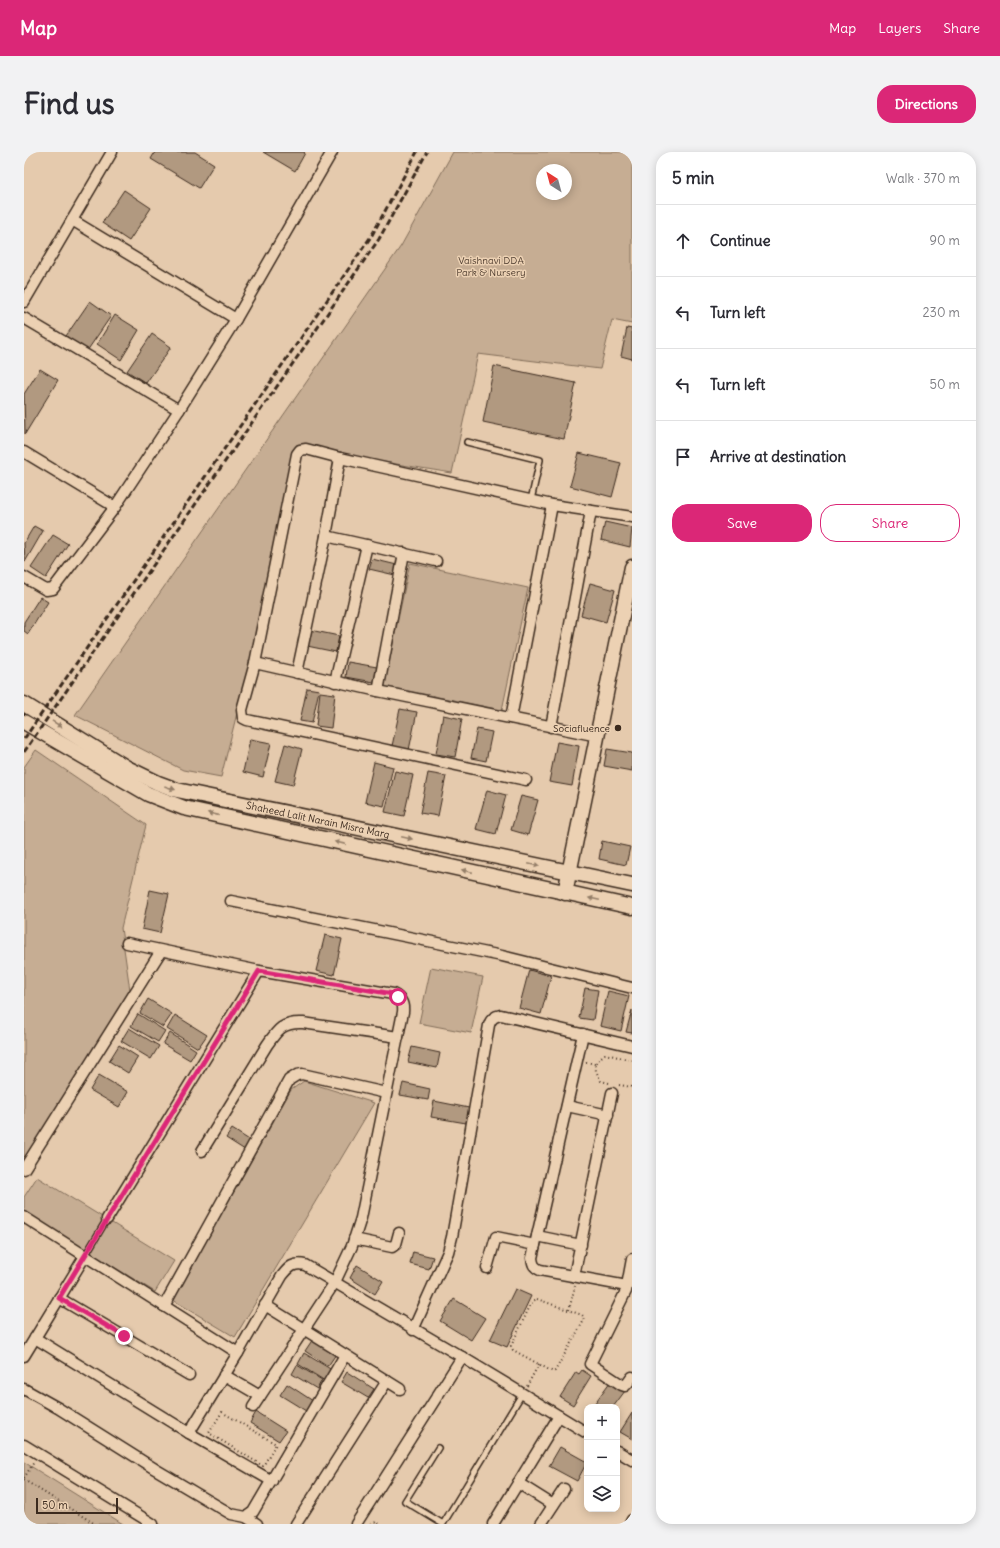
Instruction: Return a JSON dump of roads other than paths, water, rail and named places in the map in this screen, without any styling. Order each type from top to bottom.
[{"type":"street","points":[[24,302],[112,152]]},
{"type":"street","points":[[24,577],[46,590],[53,590],[114,507],[236,319],[332,152]]},
{"type":"street","points":[[72,220],[236,319]]},
{"type":"street","points":[[24,318],[178,410]]},
{"type":"street","points":[[526,780],[247,720],[244,718],[242,710],[255,663],[298,454],[300,450],[306,449],[340,458],[552,505],[632,517]]},
{"type":"street","points":[[24,452],[114,507]]},
{"type":"street","points":[[297,673],[326,536],[340,458]]},
{"type":"street","points":[[511,718],[552,505]]},
{"type":"street","points":[[551,727],[591,511]]},
{"type":"street","points":[[326,536],[436,561]]},
{"type":"street","points":[[336,682],[367,545]]},
{"type":"street","points":[[378,691],[404,553]]},
{"type":"street","points":[[565,893],[629,597],[632,566]]},
{"type":"street","points":[[255,663],[378,691],[598,736]]},
{"type":"street","name":"Shaheed Lalit Narain Misra Marg","points":[[24,704],[127,768],[168,788],[190,794],[247,804],[632,885]]},
{"type":"street","name":"Shaheed Lalit Narain Misra Marg","points":[[24,722],[148,794],[184,808],[632,907]]},
{"type":"street","points":[[231,901],[502,956],[632,988]]},
{"type":"street","points":[[127,943],[259,971],[393,994],[402,1001],[404,1006],[361,1218],[354,1239],[335,1282],[253,1407]]},
{"type":"street","points":[[24,1169],[161,950]]},
{"type":"street","points":[[107,1219],[259,971]]},
{"type":"street","points":[[413,1330],[448,1252],[452,1237],[491,1020],[496,1016],[501,1015],[632,1046]]},
{"type":"street","points":[[202,1151],[266,1045],[275,1033],[283,1026],[292,1023],[303,1024],[398,1037]]},
{"type":"street","points":[[583,1034],[532,1258],[532,1264],[535,1268],[540,1270],[627,1286]]},
{"type":"street","points":[[164,1306],[292,1077],[302,1074],[386,1093]]},
{"type":"street","points":[[576,1276],[581,1244],[613,1087]]},
{"type":"street","points":[[567,1106],[608,1115]]},
{"type":"street","points":[[24,1217],[238,1353]]},
{"type":"street","points":[[354,1239],[392,1247],[396,1244],[399,1233]]},
{"type":"street","points":[[487,1268],[496,1237],[581,1244]]},
{"type":"street","points":[[24,1356],[84,1256]]},
{"type":"street","points":[[632,1259],[627,1286],[590,1364],[625,1386],[632,1377]]},
{"type":"street","points":[[189,1433],[238,1353],[282,1276],[288,1268],[298,1263],[305,1265],[335,1282],[584,1431]]},
{"type":"street","points":[[59,1298],[189,1375]]},
{"type":"street","points":[[265,1305],[400,1389]]},
{"type":"street","points":[[35,1338],[189,1433],[272,1481]]},
{"type":"street","points":[[246,1516],[253,1512],[345,1355]]},
{"type":"street","points":[[356,1524],[462,1357]]},
{"type":"street","points":[[224,1375],[260,1396]]},
{"type":"street","points":[[296,1524],[387,1381]]},
{"type":"street","points":[[24,1389],[58,1408],[155,1469],[231,1514],[246,1516],[257,1524]]},
{"type":"street","points":[[493,1524],[559,1416]]},
{"type":"street","points":[[24,1445],[153,1524]]},
{"type":"street","points":[[620,1453],[632,1460]]},
{"type":"street","points":[[518,1483],[553,1505]]},
{"type":"street","points":[[541,1524],[564,1489]]},
{"type":"street","points":[[630,1524],[632,1520]]},
{"type":"lane","points":[[467,442],[540,460],[531,500]]},
{"type":"lane","points":[[84,1256],[107,1219]]},
{"type":"lane","points":[[438,1448],[405,1501],[443,1524],[522,1394]]},
{"type":"railway","points":[[24,739],[372,235],[417,152]]},
{"type":"railway","points":[[24,752],[379,239],[427,152]]},
{"type":"place","name":"Sociafluence","points":[[618,728]]},
{"type":"park label","name":"Vaishnavi DDA Park & Nursery","points":[[491,266]]}]
